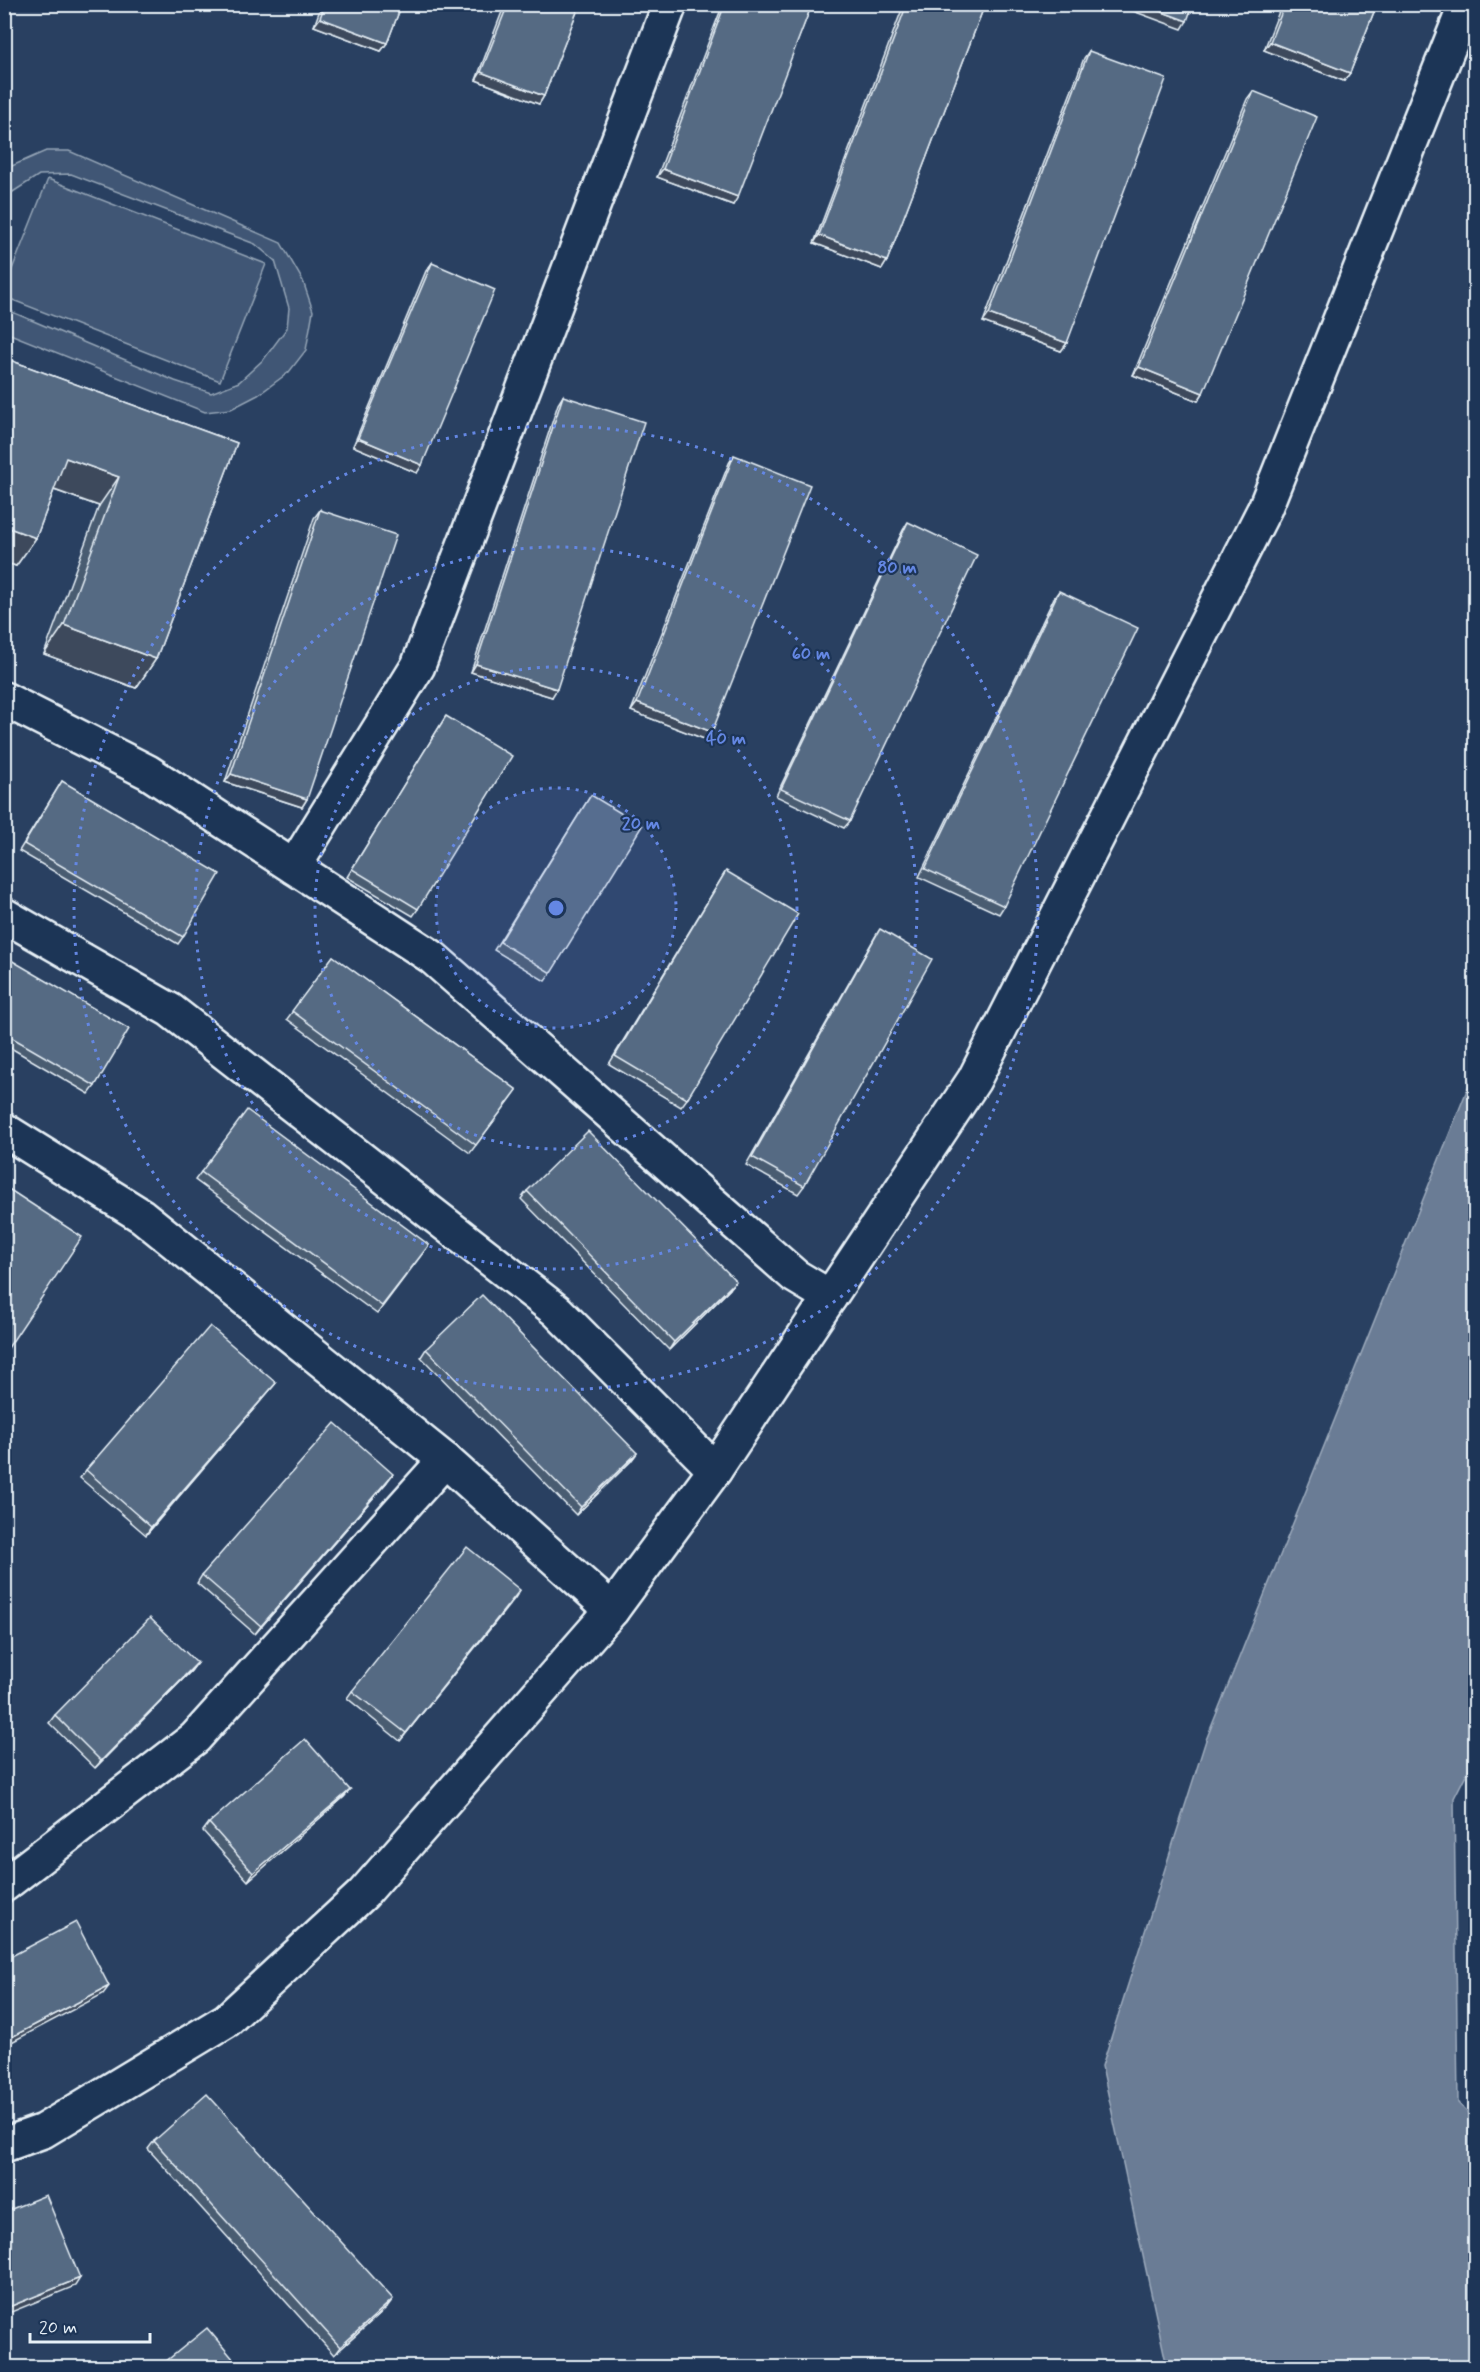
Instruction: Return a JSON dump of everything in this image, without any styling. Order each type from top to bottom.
[{"type":"street","points":[[294,867],[418,666],[670,4]]},
{"type":"street","points":[[4,2145],[43,2132],[227,2020],[363,1894],[612,1610],[716,1470],[974,1080],[1265,508],[1466,4]]},
{"type":"street","points":[[4,699],[148,771],[432,957],[795,1276],[830,1297]]},
{"type":"street","points":[[4,915],[170,1010],[557,1311],[716,1470]]},
{"type":"street","points":[[4,1130],[141,1216],[445,1460],[612,1610]]},
{"type":"street","points":[[4,1885],[195,1738],[445,1460]]},
{"type":"shaded area","points":[[46,151],[69,151],[281,243],[303,281],[313,311],[306,350],[289,372],[258,395],[231,409],[205,412],[5,332],[5,309],[175,381],[211,393],[239,382],[264,359],[287,328],[289,308],[275,261],[255,244],[71,174],[39,175],[5,197],[5,169]]},
{"type":"shaded area","points":[[48,179],[266,264],[220,381],[5,297],[5,287]]},
{"type":"shaded area","points":[[1475,1070],[1476,1755],[1454,1798],[1458,2103],[1476,2121],[1475,2367],[1167,2367],[1102,2066],[1206,1740]]},
{"type":"building","points":[[325,4],[402,4],[387,43],[320,18]]},
{"type":"building","points":[[508,4],[580,4],[544,96],[481,72]]},
{"type":"building","points":[[725,4],[812,4],[738,197],[663,169]]},
{"type":"building","points":[[907,4],[985,4],[887,261],[819,235]]},
{"type":"building","points":[[1141,4],[1193,4],[1187,21]]},
{"type":"building","points":[[1285,4],[1377,4],[1350,73],[1270,42]]},
{"type":"building","points":[[1089,51],[1166,79],[1067,343],[989,314]]},
{"type":"building","points":[[1253,91],[1317,117],[1203,393],[1139,367]]},
{"type":"building","points":[[432,263],[495,290],[422,465],[358,438]]},
{"type":"building","points":[[4,358],[237,443],[156,659],[64,625],[119,477],[66,458],[36,538],[4,526]]},
{"type":"building","points":[[563,396],[644,422],[557,689],[476,664]]},
{"type":"building","points":[[734,455],[810,485],[712,732],[637,703]]},
{"type":"building","points":[[320,510],[396,535],[307,799],[231,774]]},
{"type":"building","points":[[908,522],[977,555],[850,821],[781,789]]},
{"type":"building","points":[[1059,591],[1138,628],[1004,906],[925,869]]},
{"type":"building","points":[[446,716],[512,756],[418,909],[352,869]]},
{"type":"building","points":[[62,781],[220,874],[183,937],[24,844]]},
{"type":"building","points":[[591,795],[642,826],[551,973],[500,942]]},
{"type":"building","points":[[726,871],[798,914],[687,1099],[615,1056]]},
{"type":"building","points":[[880,929],[932,959],[804,1186],[752,1157]]},
{"type":"building","points":[[4,956],[129,1029],[95,1086],[4,1033]]},
{"type":"building","points":[[333,956],[517,1090],[476,1145],[292,1011]]},
{"type":"building","points":[[247,1110],[429,1245],[382,1306],[201,1172]]},
{"type":"building","points":[[588,1131],[736,1281],[674,1342],[527,1191]]},
{"type":"building","points":[[4,1186],[82,1237],[4,1354]]},
{"type":"building","points":[[482,1295],[637,1453],[581,1507],[426,1349]]},
{"type":"building","points":[[210,1326],[276,1383],[151,1527],[86,1470]]},
{"type":"building","points":[[335,1423],[393,1474],[261,1626],[202,1575]]},
{"type":"building","points":[[467,1547],[520,1590],[406,1733],[352,1691]]},
{"type":"building","points":[[150,1618],[197,1663],[101,1761],[55,1715]]},
{"type":"building","points":[[305,1739],[350,1790],[253,1873],[209,1823]]},
{"type":"building","points":[[76,1922],[109,1986],[4,2041],[4,1960]]},
{"type":"building","points":[[207,2094],[393,2299],[340,2347],[154,2141]]},
{"type":"building","points":[[46,2195],[80,2278],[4,2309],[4,2212]]},
{"type":"building","points":[[207,2328],[240,2367],[159,2367]]}]
